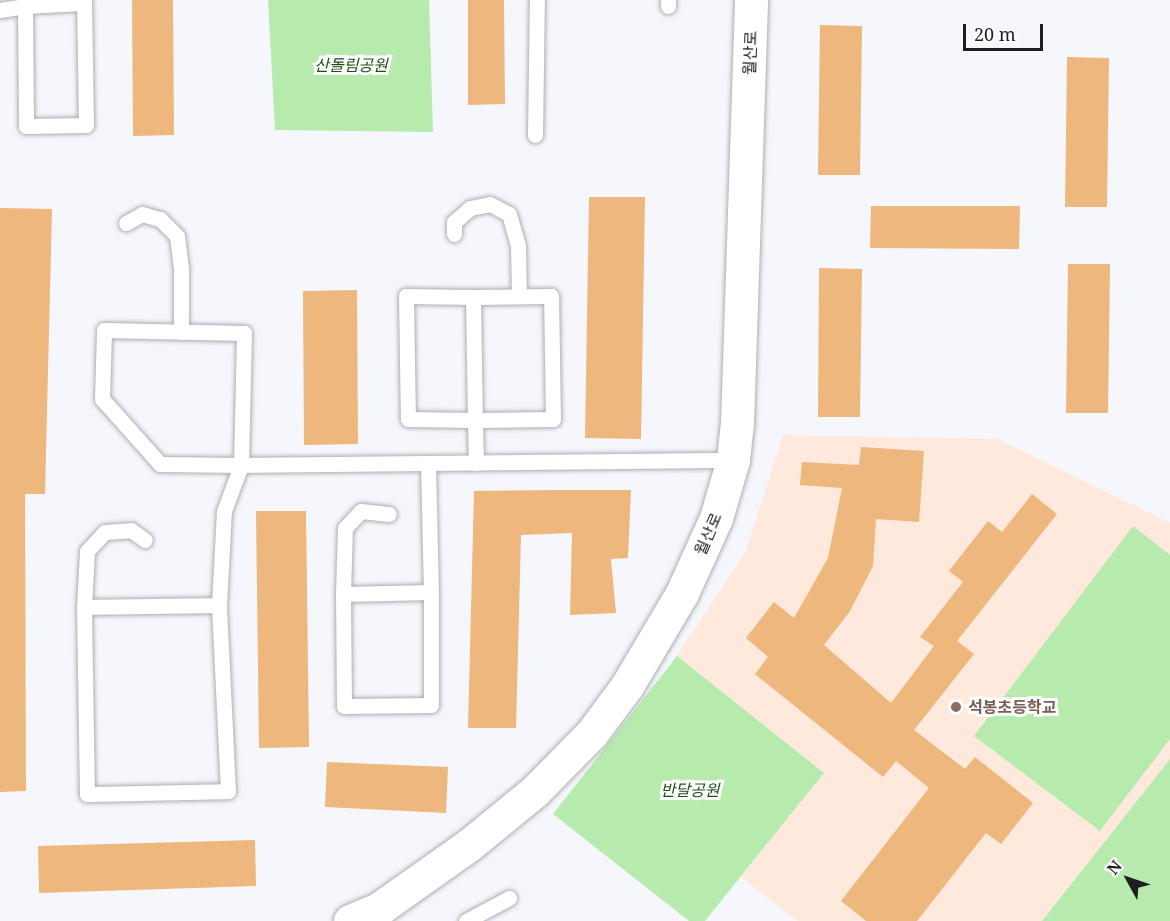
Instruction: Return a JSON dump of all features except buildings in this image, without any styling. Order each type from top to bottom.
[{"type":"street","name":"월산로","points":[[350,921],[380,908],[469,845],[535,791],[592,733],[627,686],[682,593],[717,518],[733,460],[751,0]]},
{"type":"lane","points":[[535,135],[537,0]]},
{"type":"lane","points":[[0,10],[25,6],[83,2],[86,125],[26,126],[25,6]]},
{"type":"lane","points":[[454,234],[454,222],[470,208],[490,204],[509,214],[518,246],[519,296]]},
{"type":"lane","points":[[126,223],[142,214],[160,219],[177,236],[181,268],[181,332]]},
{"type":"lane","points":[[406,296],[472,297],[551,296],[553,419],[408,419],[406,296]]},
{"type":"lane","points":[[472,297],[476,463]]},
{"type":"lane","points":[[145,540],[130,530],[105,532],[87,551],[84,608],[87,794],[228,791],[219,605],[224,511],[242,465],[244,333],[104,330],[102,399],[160,464],[242,465],[733,460]]},
{"type":"lane","points":[[389,514],[361,511],[345,528],[342,594],[344,706],[431,705],[428,463]]},
{"type":"lane","points":[[342,594],[430,592]]},
{"type":"lane","points":[[84,608],[219,605]]},
{"type":"lane","points":[[466,921],[509,898]]},
{"type":"shaded area","name":"석봉초등학교","points":[[783,435],[998,439],[1170,523],[1170,759],[1042,921],[798,921],[741,877],[824,773],[677,656],[746,551]]},
{"type":"green space","name":"산돌림공원","points":[[268,0],[429,0],[433,132],[275,130]]},
{"type":"green space","points":[[1133,526],[1170,555],[1170,739],[1100,831],[974,736]]},
{"type":"green space","name":"반달공원","points":[[677,656],[824,773],[705,921],[689,921],[553,814]]},
{"type":"green space","points":[[1170,759],[1170,921],[1042,921]]},
{"type":"place","name":"석봉초등학교","points":[[956,707]]}]
